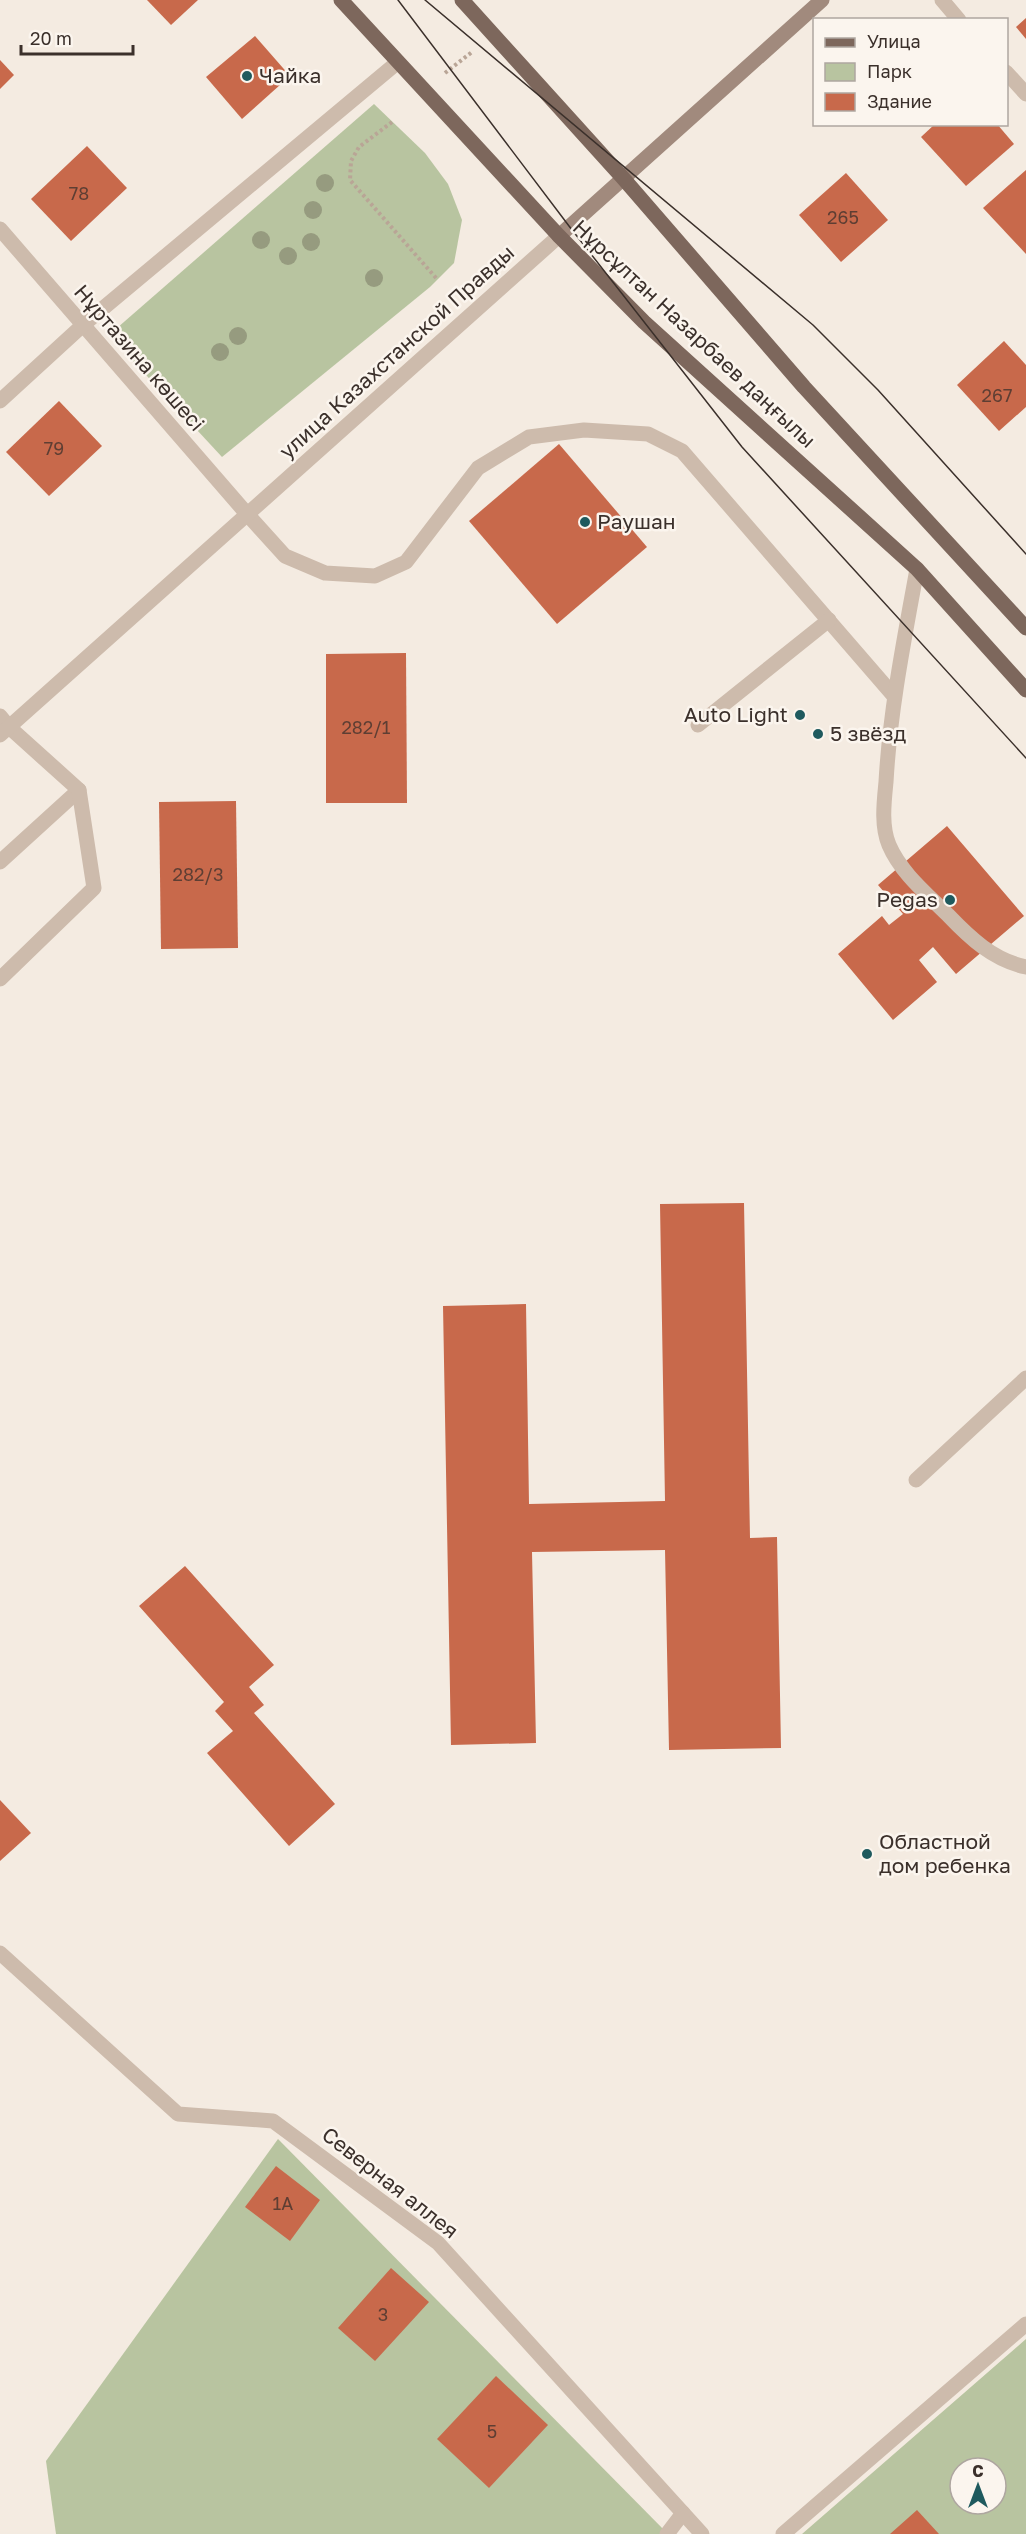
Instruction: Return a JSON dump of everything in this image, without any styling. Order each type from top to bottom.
[{"type":"main road","name":"Нұрсұлтан Назарбаев даңғылы","points":[[341,0],[559,236],[644,322],[917,569],[1026,690]]},
{"type":"main road","name":"Нұрсұлтан Назарбаев даңғылы","points":[[462,0],[623,178],[804,387],[1026,628]]},
{"type":"main road","name":"улица Казахстанской Правды","points":[[559,236],[822,0]]},
{"type":"street","points":[[942,0],[957,18]]},
{"type":"street","points":[[0,401],[83,325],[398,62]]},
{"type":"street","points":[[1008,74],[1026,94]]},
{"type":"street","name":"Нұртазина көшесі","points":[[0,229],[285,556],[325,573],[375,576],[406,562],[478,468],[529,437],[584,430],[648,434],[682,451],[894,696]]},
{"type":"street","name":"улица Казахстанской Правды","points":[[3,726],[247,514],[559,236]]},
{"type":"street","points":[[917,569],[894,696],[884,822],[889,845],[905,871],[976,944],[1016,965],[1026,967]]},
{"type":"street","points":[[698,725],[830,620]]},
{"type":"street","points":[[0,979],[94,888],[79,790],[3,726]]},
{"type":"street","points":[[0,862],[79,790]]},
{"type":"street","points":[[916,1480],[1026,1378]]},
{"type":"street","name":"Северная аллея","points":[[0,1953],[178,2114],[273,2121],[438,2242],[702,2534]]},
{"type":"street","points":[[783,2534],[1026,2324]]},
{"type":"street","points":[[667,2534],[683,2513]]},
{"type":"path","points":[[437,79],[480,46]]},
{"type":"path","points":[[392,122],[359,147],[351,161],[350,180],[437,279]]},
{"type":"green space","points":[[374,104],[425,153],[448,184],[462,220],[454,263],[430,287],[222,457],[109,335]]},
{"type":"green space","points":[[278,2139],[668,2534],[56,2534],[46,2461]]},
{"type":"green space","points":[[1026,2339],[1026,2534],[802,2534]]},
{"type":"building","points":[[147,0],[198,0],[171,25]]},
{"type":"building","points":[[1026,18],[1026,39],[1016,27]]},
{"type":"building","points":[[255,36],[290,76],[242,119],[206,77]]},
{"type":"building","points":[[0,60],[14,75],[0,89]]},
{"type":"building","points":[[933,126],[999,126],[1014,144],[966,186],[921,137]]},
{"type":"building","points":[[87,146],[127,188],[71,241],[31,199]]},
{"type":"building","points":[[1026,170],[1026,254],[983,208]]},
{"type":"building","points":[[846,173],[888,220],[841,262],[799,215]]},
{"type":"building","points":[[1004,341],[1026,365],[1026,407],[999,431],[957,385]]},
{"type":"building","points":[[59,401],[102,446],[49,496],[6,452]]},
{"type":"building","points":[[559,444],[647,547],[557,624],[469,521]]},
{"type":"building","points":[[406,653],[407,803],[326,803],[326,654]]},
{"type":"building","points":[[236,801],[238,948],[161,949],[159,802]]},
{"type":"building","points":[[947,826],[1024,916],[956,974],[933,947],[919,960],[937,982],[893,1020],[838,954],[882,916],[889,925],[903,914],[878,885]]},
{"type":"building","points":[[744,1203],[750,1538],[777,1537],[781,1748],[669,1750],[665,1550],[532,1552],[536,1743],[451,1745],[443,1306],[526,1304],[529,1504],[665,1501],[660,1204]]},
{"type":"building","points":[[185,1566],[274,1665],[249,1687],[264,1705],[254,1713],[335,1804],[289,1846],[207,1753],[233,1731],[215,1711],[224,1702],[139,1606]]},
{"type":"building","points":[[0,1800],[31,1833],[0,1861]]},
{"type":"building","points":[[276,2166],[320,2200],[290,2241],[245,2207]]},
{"type":"building","points":[[391,2268],[429,2302],[375,2361],[338,2328]]},
{"type":"building","points":[[496,2376],[548,2425],[489,2488],[437,2439]]},
{"type":"building","points":[[917,2510],[939,2534],[890,2534]]},
{"type":"tram line","points":[[398,0],[569,226],[742,447],[1026,758]]},
{"type":"tram line","points":[[425,0],[813,325],[878,390],[1026,554]]},
{"type":"place","name":"Чайка","points":[[247,76]]},
{"type":"place","name":"Раушан","points":[[585,522]]},
{"type":"place","name":"Auto Light","points":[[800,715]]},
{"type":"place","name":"5 звёзд","points":[[818,734]]},
{"type":"place","name":"Pegas","points":[[950,900]]},
{"type":"place","name":"Областной дом ребенка","points":[[867,1854]]}]
